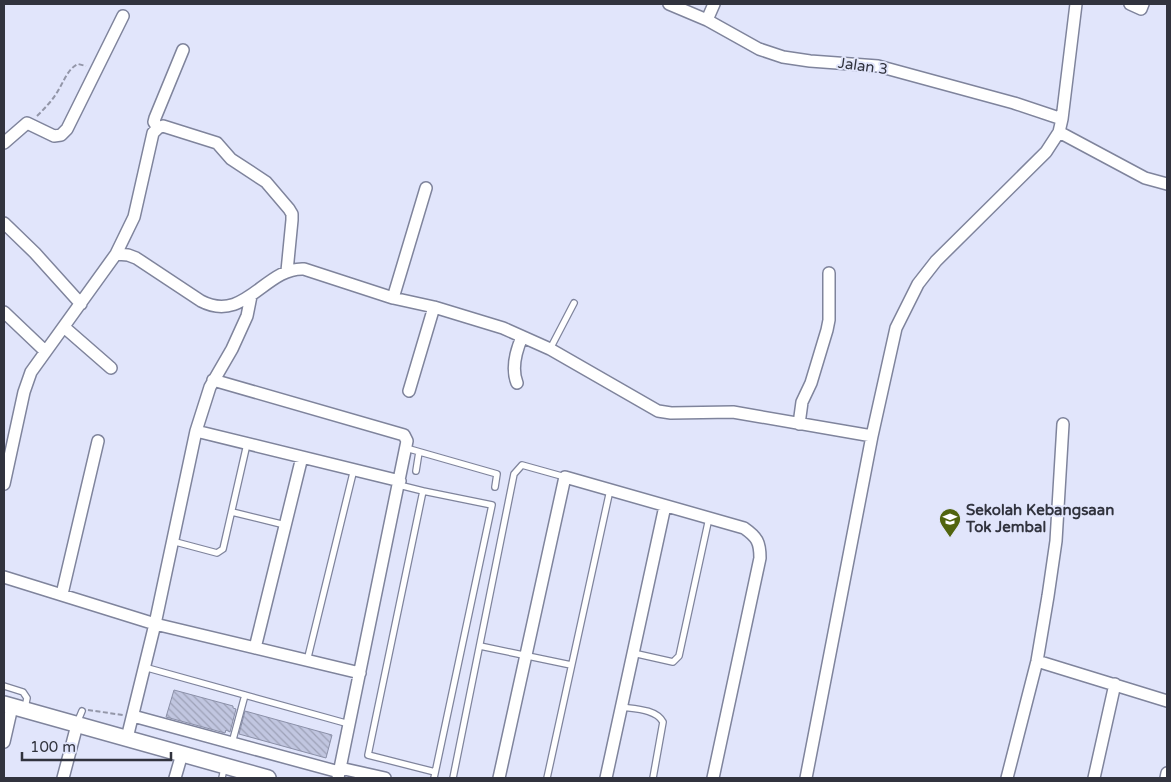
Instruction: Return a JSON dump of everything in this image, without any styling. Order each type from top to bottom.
[{"type":"main road","points":[[13,707],[80,718],[127,738],[182,754],[223,772],[268,778]]},
{"type":"street","name":"Jalan 3","points":[[669,4],[707,20],[759,49],[783,57],[878,66],[997,98],[1062,119]]},
{"type":"street","points":[[707,20],[714,4]]},
{"type":"street","points":[[806,778],[872,436],[896,328],[914,291],[936,261],[1046,152],[1059,132],[1076,4]]},
{"type":"street","points":[[1130,4],[1141,9],[1143,4]]},
{"type":"street","points":[[4,143],[27,123],[54,136],[61,135],[67,129],[122,16]]},
{"type":"street","points":[[158,128],[154,122],[155,118],[183,50]]},
{"type":"street","points":[[4,484],[24,392],[31,372],[116,254],[134,217],[153,133],[158,128],[164,126],[217,143],[232,158],[266,182],[292,214],[287,272]]},
{"type":"street","points":[[1059,132],[1139,175],[1167,184]]},
{"type":"street","points":[[393,298],[426,188]]},
{"type":"street","points":[[4,223],[36,253],[81,304]]},
{"type":"street","points":[[116,254],[136,258],[212,307],[228,307],[251,296],[287,272],[304,269],[393,298],[434,307],[503,328],[550,349],[658,411],[671,413],[733,412],[872,436]]},
{"type":"street","points":[[799,424],[802,402],[812,382],[829,320],[828,273]]},
{"type":"street","points":[[127,738],[196,431],[213,380],[232,349],[247,316],[251,296]]},
{"type":"street","points":[[409,391],[434,307]]},
{"type":"street","points":[[4,312],[45,351]]},
{"type":"street","points":[[64,326],[111,368]]},
{"type":"street","points":[[517,383],[514,374],[515,358],[516,349],[522,337]]},
{"type":"street","points":[[213,380],[404,435],[407,441],[400,483],[339,773]]},
{"type":"street","points":[[1008,778],[1037,661],[1056,542],[1063,424]]},
{"type":"street","points":[[196,431],[400,483]]},
{"type":"street","points":[[62,594],[98,441]]},
{"type":"street","points":[[255,648],[302,457]]},
{"type":"street","points":[[499,778],[566,477],[744,528],[752,533],[760,545],[760,558],[713,778]]},
{"type":"street","points":[[606,778],[664,506]]},
{"type":"street","points":[[4,576],[154,624],[360,673]]},
{"type":"street","points":[[1037,661],[1167,700]]},
{"type":"street","points":[[1094,778],[1115,684]]},
{"type":"street","points":[[4,742],[13,707]]},
{"type":"street","points":[[133,716],[339,773],[385,778]]},
{"type":"street","points":[[63,778],[80,718]]},
{"type":"street","points":[[175,778],[182,754]]},
{"type":"street","points":[[1166,778],[1167,773]]},
{"type":"lane","points":[[550,349],[574,303]]},
{"type":"lane","points":[[172,541],[217,553],[223,549],[247,444]]},
{"type":"lane","points":[[406,448],[497,474],[495,487]]},
{"type":"lane","points":[[416,471],[419,452]]},
{"type":"lane","points":[[453,778],[514,474],[522,466],[566,477]]},
{"type":"lane","points":[[307,661],[354,470]]},
{"type":"lane","points":[[400,483],[492,505],[435,775],[368,755],[423,490]]},
{"type":"lane","points":[[546,778],[610,490]]},
{"type":"lane","points":[[232,512],[285,525]]},
{"type":"lane","points":[[633,653],[672,662],[679,656],[709,518]]},
{"type":"lane","points":[[480,646],[571,665]]},
{"type":"lane","points":[[144,667],[349,724]]},
{"type":"lane","points":[[4,686],[23,692],[27,698],[13,707]]},
{"type":"lane","points":[[232,743],[245,695]]},
{"type":"lane","points":[[621,707],[654,713],[663,722],[653,778]]},
{"type":"path","points":[[27,123],[48,106],[73,66],[78,64],[96,71]]},
{"type":"path","points":[[80,718],[87,709],[133,716]]},
{"type":"building","points":[[174,690],[233,706],[236,709],[230,732],[226,730],[225,733],[166,717]]},
{"type":"building","points":[[245,711],[332,735],[326,758],[239,734]]},
{"type":"place","name":"Sekolah Kebangsaan Tok Jembal","points":[[950,538]]}]
